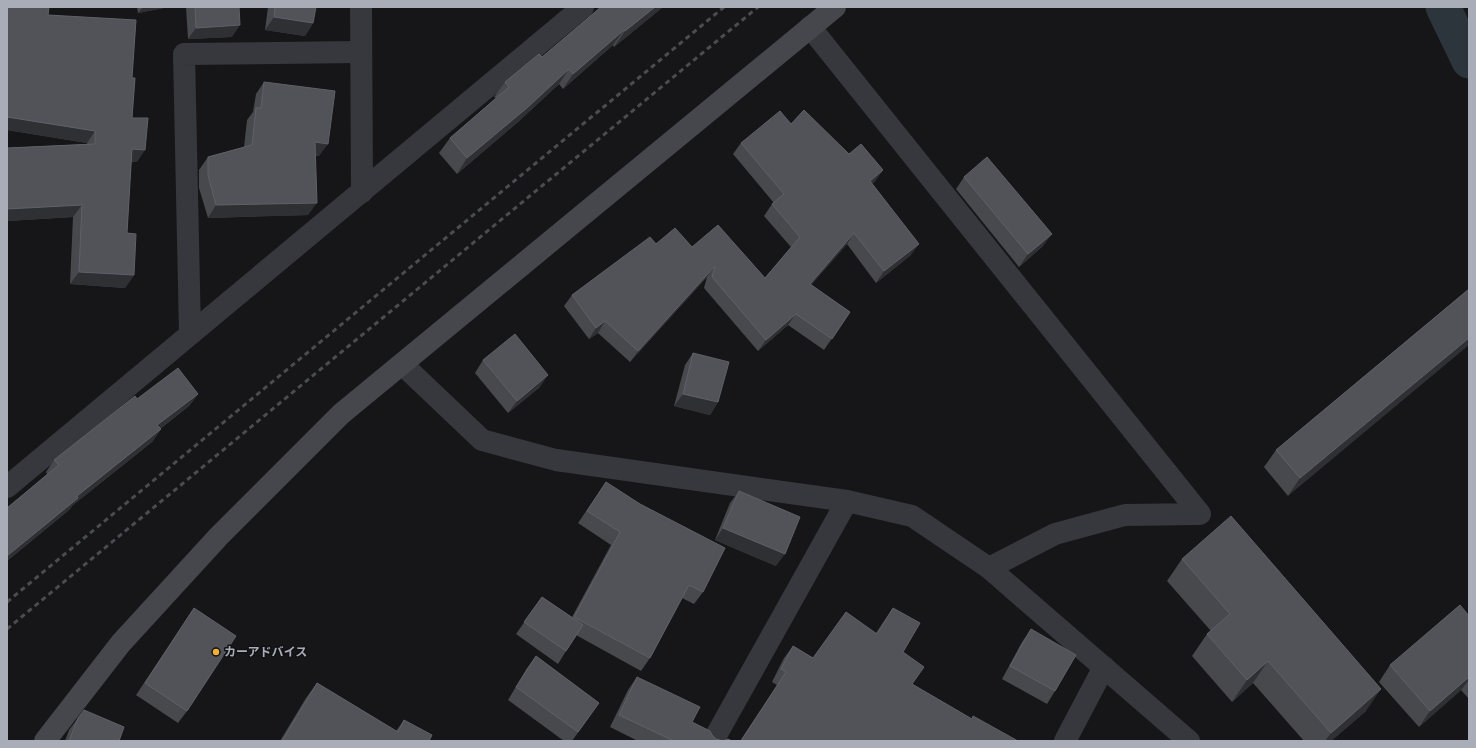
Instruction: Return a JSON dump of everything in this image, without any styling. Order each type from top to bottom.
[{"type":"main road","points":[[45,741],[121,643],[219,536],[342,414],[835,7]]},
{"type":"street","points":[[361,7],[362,192]]},
{"type":"street","points":[[7,487],[190,333],[584,7]]},
{"type":"street","points":[[810,27],[1200,514],[1125,516],[1055,534],[989,568]]},
{"type":"street","points":[[190,333],[184,54],[361,52]]},
{"type":"street","points":[[402,364],[482,440],[556,460],[847,501],[912,516],[989,568],[1189,741]]},
{"type":"street","points":[[713,741],[847,501]]},
{"type":"street","points":[[1065,741],[1104,667]]},
{"type":"building","points":[[7,7],[49,7],[48,15],[136,20],[132,78],[135,78],[132,118],[148,118],[145,150],[132,149],[127,233],[136,234],[134,275],[79,272],[82,205],[7,209],[7,148],[95,144],[95,131],[7,117]]},
{"type":"building","points":[[195,7],[239,7],[240,25],[196,28]]},
{"type":"building","points":[[275,7],[316,7],[313,23],[274,17]]},
{"type":"building","points":[[601,7],[655,7],[625,31],[624,30],[573,74],[569,69],[528,107],[467,158],[450,138],[509,87],[505,82],[539,54],[542,57]]},
{"type":"building","points":[[264,82],[335,91],[328,144],[315,142],[317,203],[216,205],[208,175],[208,157],[252,145],[256,108],[261,108]]},
{"type":"building","points":[[804,110],[849,154],[861,144],[883,170],[870,181],[919,244],[884,271],[854,233],[810,284],[850,312],[832,339],[796,314],[766,340],[712,277],[715,266],[638,351],[605,321],[596,328],[572,295],[650,237],[656,244],[675,228],[692,247],[718,225],[765,278],[800,237],[772,204],[784,194],[741,143],[780,111],[791,124]]},
{"type":"building","points":[[987,157],[1052,234],[1028,254],[964,177]]},
{"type":"building","points":[[1469,289],[1469,338],[1300,478],[1276,450]]},
{"type":"building","points":[[515,334],[548,375],[517,401],[483,360]]},
{"type":"building","points":[[693,353],[729,362],[718,402],[683,394]]},
{"type":"building","points":[[178,368],[198,394],[157,425],[161,429],[77,496],[78,498],[7,556],[7,508],[59,465],[54,460],[135,396],[137,399]]},
{"type":"building","points":[[606,482],[640,504],[725,548],[703,592],[689,585],[650,658],[574,617],[620,532],[587,511]]},
{"type":"building","points":[[739,491],[800,517],[785,554],[723,528]]},
{"type":"building","points":[[1231,516],[1381,689],[1331,733],[1268,661],[1247,680],[1207,634],[1230,614],[1182,559]]},
{"type":"building","points":[[542,597],[583,625],[566,651],[524,622]]},
{"type":"building","points":[[1460,605],[1469,616],[1469,677],[1430,711],[1390,665]]},
{"type":"building","points":[[194,608],[236,636],[187,711],[145,683]]},
{"type":"building","points":[[893,608],[920,623],[903,652],[924,667],[912,684],[972,719],[973,716],[1018,741],[741,741],[786,672],[781,669],[793,646],[813,658],[846,612],[877,634]]},
{"type":"building","points":[[1031,629],[1076,655],[1055,691],[1010,666]]},
{"type":"building","points":[[536,656],[599,703],[578,732],[516,687]]},
{"type":"building","points":[[637,677],[700,707],[692,722],[710,731],[716,739],[723,741],[674,741],[619,715]]},
{"type":"building","points":[[317,683],[398,732],[404,720],[432,735],[429,741],[282,741]]},
{"type":"building","points":[[84,710],[124,727],[119,741],[69,741],[78,718]]},
{"type":"waterway","points":[[1443,7],[1469,61]]},
{"type":"railway","points":[[7,602],[724,7]]},
{"type":"railway","points":[[7,629],[758,7]]},
{"type":"place","name":"カーアドバイス","points":[[216,652]]}]
